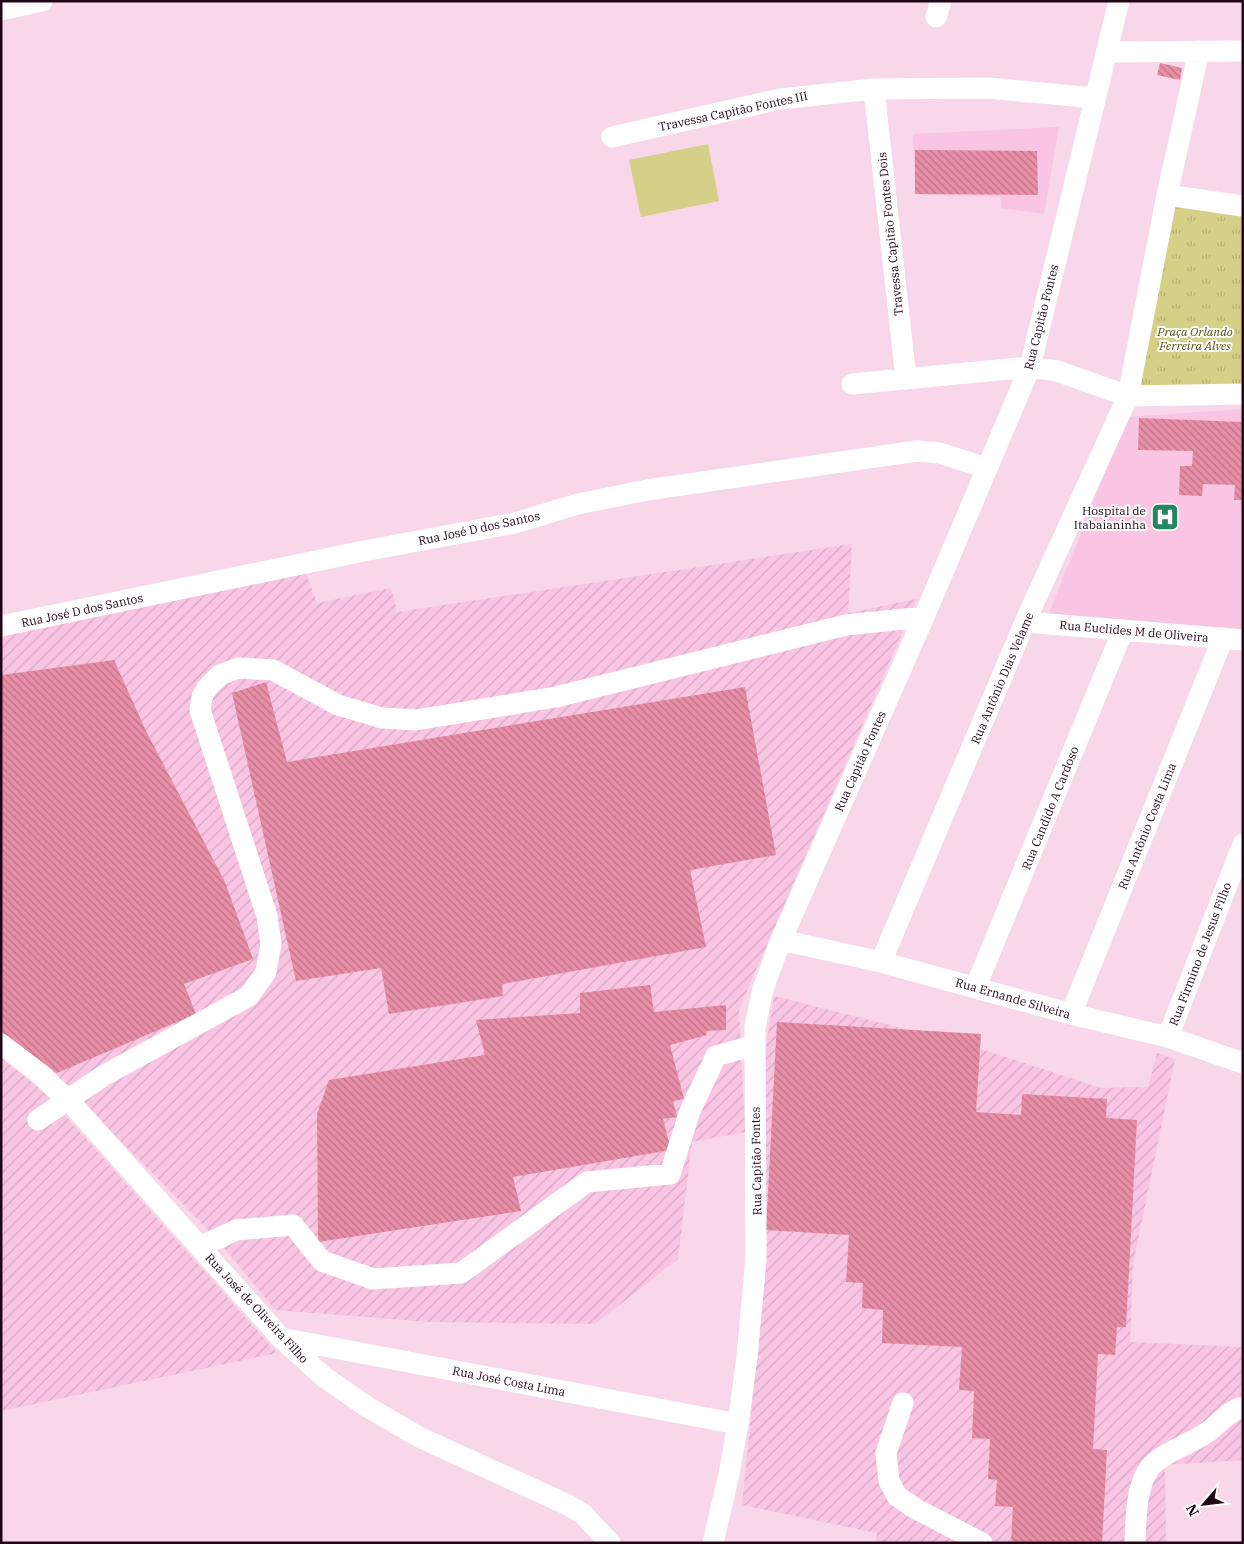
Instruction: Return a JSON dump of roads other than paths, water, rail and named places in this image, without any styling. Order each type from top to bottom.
[{"type":"street","points":[[1,10],[42,1]]},
{"type":"street","name":"Rua Capitão Fontes","points":[[713,1543],[738,1424],[747,1357],[756,1259],[755,1027],[763,989],[781,940],[924,617],[1030,367],[1119,1]]},
{"type":"street","points":[[1128,396],[1166,195],[1199,51]]},
{"type":"street","points":[[1106,52],[1243,51]]},
{"type":"street","name":"Travessa Capitão Fontes III","points":[[612,137],[780,99],[874,89],[988,88],[1094,98]]},
{"type":"street","name":"Travessa Capitão Fontes Dois","points":[[874,89],[906,380]]},
{"type":"street","points":[[1166,195],[1243,206]]},
{"type":"street","points":[[852,384],[1030,367],[1057,372],[1128,396],[1243,394]]},
{"type":"street","name":"Rua Antônio Dias Velame","points":[[881,962],[1025,622],[1128,396]]},
{"type":"street","name":"Rua José D dos Santos","points":[[1,626],[364,551],[515,523],[578,504],[647,490],[917,451],[940,453],[986,468]]},
{"type":"street","points":[[38,1120],[103,1076],[249,996],[266,972],[271,944],[267,916],[200,710],[206,688],[220,675],[238,668],[273,670],[338,705],[382,718],[416,720],[556,697],[839,626],[924,617]]},
{"type":"street","name":"Rua Euclides M de Oliveira","points":[[1025,622],[1233,639]]},
{"type":"street","name":"Rua Candido A Cardoso","points":[[976,986],[1123,630]]},
{"type":"street","name":"Rua Antônio Costa Lima","points":[[1071,1014],[1233,639]]},
{"type":"street","name":"Rua Firmino de Jesus Filho","points":[[1168,1037],[1243,844]]},
{"type":"street","name":"Rua Ernande Silveira","points":[[781,940],[881,962],[976,986],[1071,1014],[1168,1037],[1243,1063]]},
{"type":"street","name":"Rua José de Oliveira Filho","points":[[1,1044],[39,1073],[66,1100],[281,1338],[324,1377],[366,1406],[419,1437],[568,1505],[583,1514],[610,1543]]},
{"type":"street","points":[[200,1247],[236,1230],[294,1225],[322,1260],[373,1279],[461,1273],[587,1182],[670,1174],[690,1111],[716,1056],[755,1045]]},
{"type":"street","name":"Rua José Costa Lima","points":[[281,1338],[738,1424]]},
{"type":"street","points":[[903,1403],[886,1453],[889,1481],[898,1496],[916,1509],[982,1543]]},
{"type":"street","points":[[1135,1543],[1136,1514],[1143,1481],[1149,1469],[1157,1460],[1208,1432],[1230,1413],[1243,1407]]},
{"type":"place","name":"Hospital de Itabaianinha","points":[[1165,517]]},
{"type":"park label","name":"Praça Orlando Ferreira Alves","points":[[1195,338]]}]
